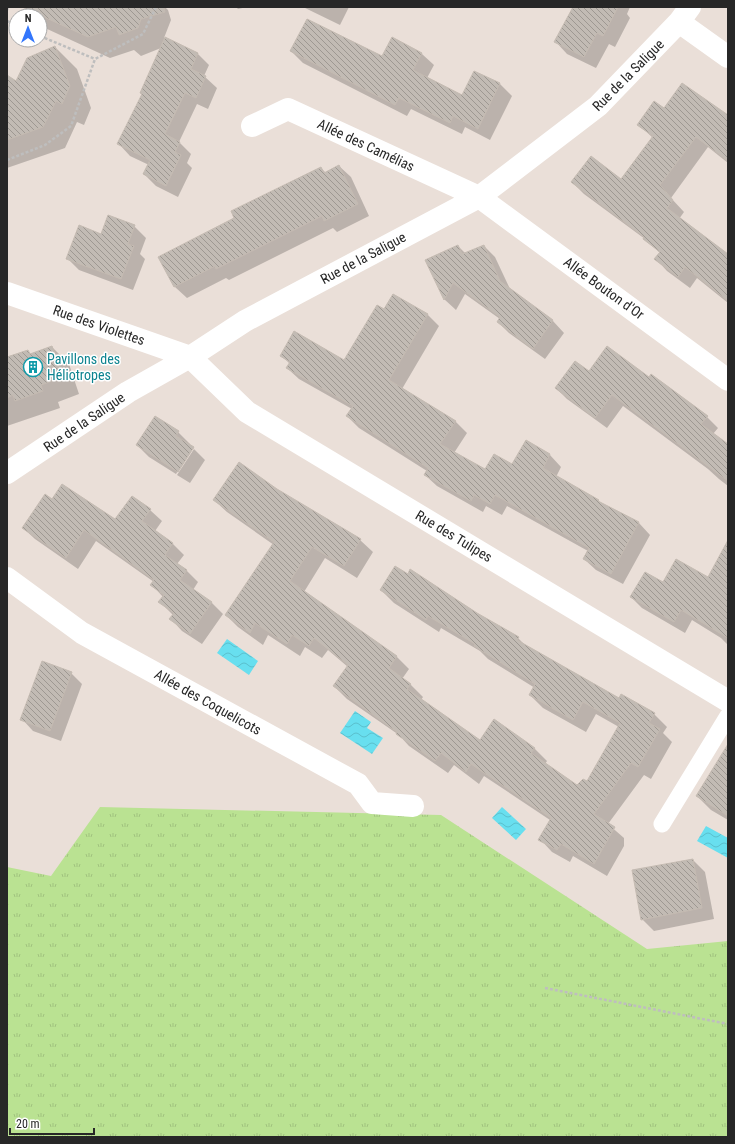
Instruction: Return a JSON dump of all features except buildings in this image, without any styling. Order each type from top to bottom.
[{"type":"street","points":[[685,15],[728,57]]},
{"type":"street","name":"Rue de la Saligue","points":[[7,473],[128,392],[190,357],[245,321],[479,197],[598,106],[685,15]]},
{"type":"street","name":"Allée des Camélias","points":[[252,126],[288,109],[479,197]]},
{"type":"street","name":"Allée Bouton d'Or","points":[[479,197],[728,380]]},
{"type":"street","name":"Rue des Violettes","points":[[7,293],[190,357]]},
{"type":"street","name":"Rue des Tulipes","points":[[190,357],[247,412],[728,701]]},
{"type":"street","name":"Allée des Coquelicots","points":[[7,578],[82,633],[358,784],[372,803],[413,806]]},
{"type":"lane","points":[[662,824],[728,716]]},
{"type":"path","points":[[7,160],[45,145],[71,126],[94,59],[143,34],[156,7]]},
{"type":"path","points":[[48,39],[94,59]]},
{"type":"path","points":[[545,988],[728,1024]]},
{"type":"green space","points":[[100,807],[441,815],[647,949],[728,941],[728,1137],[7,1137],[7,867],[51,876]]},
{"type":"water","points":[[227,639],[258,661],[249,675],[217,653]]},
{"type":"water","points":[[355,711],[371,722],[367,728],[383,738],[372,754],[340,733]]},
{"type":"water","points":[[502,807],[526,829],[516,840],[492,818]]},
{"type":"water","points":[[706,826],[728,838],[728,858],[697,841]]},
{"type":"place","name":"Pavillons des Héliotropes","points":[[33,367]]}]
